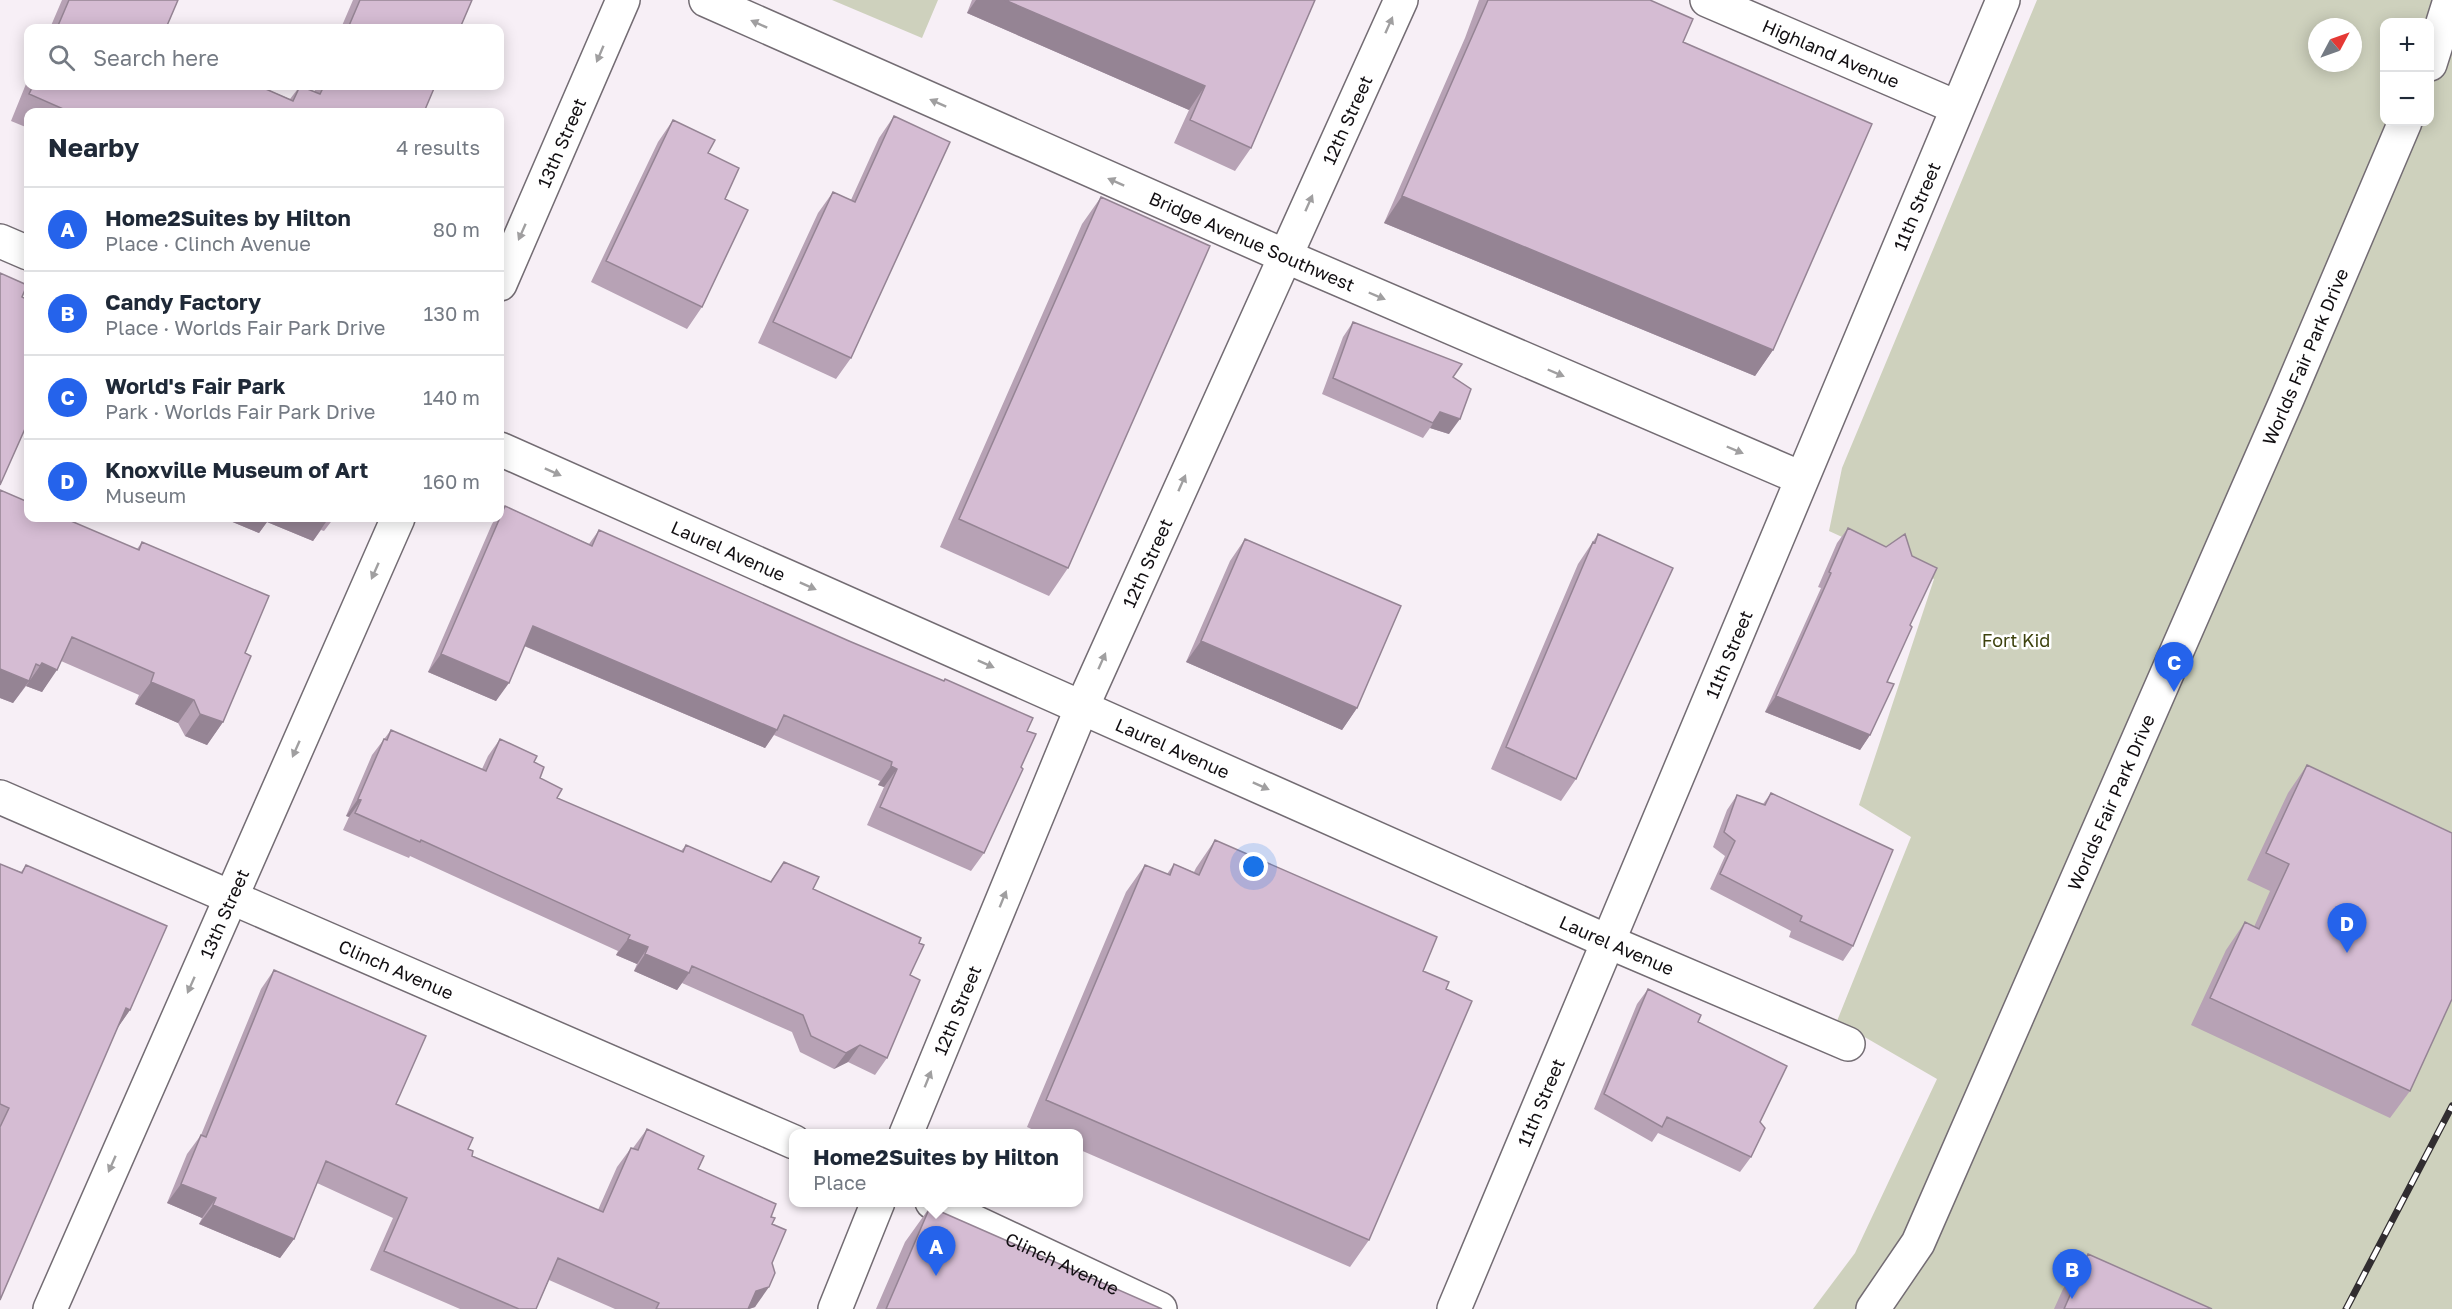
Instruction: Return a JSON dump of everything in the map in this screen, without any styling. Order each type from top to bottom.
[{"type":"street","name":"13th Street","points":[[504,275],[623,0]]},
{"type":"street","name":"Bridge Avenue Southwest","points":[[706,0],[1285,256],[1801,478]]},
{"type":"street","name":"12th Street","points":[[908,1129],[1082,707],[1401,0]]},
{"type":"street","name":"Highland Avenue","points":[[1707,0],[1956,107]]},
{"type":"street","name":"11th Street","points":[[1454,1309],[1956,107],[2003,0]]},
{"type":"street","points":[[2434,51],[2450,0]]},
{"type":"street","name":"Worlds Fair Park Drive","points":[[1873,1309],[1918,1243],[2284,407],[2403,126]]},
{"type":"street","points":[[0,241],[24,251]]},
{"type":"street","name":"Laurel Avenue","points":[[504,451],[1609,942],[1848,1044]]},
{"type":"street","name":"13th Street","points":[[50,1309],[396,522]]},
{"type":"street","name":"Clinch Avenue","points":[[0,797],[789,1140]]},
{"type":"street","points":[[835,1309],[876,1207]]},
{"type":"street","name":"Clinch Avenue","points":[[941,1207],[1160,1309]]},
{"type":"green space","points":[[832,0],[938,0],[922,38]]},
{"type":"green space","name":"Fort Kid","points":[[2037,0],[2452,0],[2452,1309],[1813,1309],[1855,1253],[1937,1079],[1837,1021],[1911,837],[1859,805],[1934,579],[1829,531],[1842,468]]},
{"type":"building","points":[[69,0],[178,0],[168,24],[59,24]]},
{"type":"building","points":[[360,0],[472,0],[462,24],[350,24]]},
{"type":"building","points":[[1005,0],[1315,0],[1251,148],[1190,120],[1205,86]]},
{"type":"building","points":[[1488,0],[1650,0],[1693,19],[1683,42],[1872,124],[1773,350],[1402,196]]},
{"type":"building","points":[[31,90],[268,90],[293,101],[298,90],[310,90],[320,94],[322,90],[433,90],[426,108],[61,108],[29,94]]},
{"type":"building","points":[[894,116],[950,142],[851,358],[773,322],[833,192],[855,202]]},
{"type":"building","points":[[673,120],[715,140],[708,153],[739,168],[725,199],[748,210],[702,307],[606,261]]},
{"type":"building","points":[[1101,197],[1210,246],[1068,568],[959,519]]},
{"type":"building","points":[[0,273],[24,284],[22,297],[24,298],[24,431],[0,485]]},
{"type":"building","points":[[1353,322],[1462,364],[1453,377],[1471,389],[1460,419],[1440,412],[1433,423],[1333,378]]},
{"type":"building","points":[[0,490],[24,500],[24,522],[73,522],[139,550],[142,542],[269,596],[245,653],[251,656],[223,722],[200,714],[194,700],[151,682],[154,673],[72,637],[57,670],[42,663],[40,666],[36,664],[29,681],[0,669]]},
{"type":"building","points":[[505,506],[592,546],[599,530],[849,641],[944,681],[945,679],[1033,718],[1027,731],[1036,734],[1021,767],[1023,769],[984,853],[880,807],[897,769],[891,766],[892,762],[784,715],[777,730],[533,626],[509,683],[441,654],[498,522],[504,522]]},
{"type":"building","points":[[1848,528],[1886,547],[1905,534],[1912,556],[1937,568],[1910,625],[1912,627],[1887,682],[1894,684],[1870,735],[1776,696],[1831,573],[1829,572]]},
{"type":"building","points":[[1598,534],[1673,568],[1576,779],[1506,747]]},
{"type":"building","points":[[1245,539],[1401,606],[1357,708],[1201,641]]},
{"type":"building","points":[[391,730],[486,771],[500,739],[537,756],[534,762],[544,767],[540,778],[562,789],[557,798],[683,852],[686,845],[771,882],[784,862],[819,877],[813,889],[921,938],[919,943],[924,945],[910,975],[920,980],[887,1058],[860,1045],[846,1053],[811,1036],[803,1015],[692,966],[689,973],[645,954],[648,947],[628,939],[630,935],[421,840],[420,842],[355,813],[361,800],[358,799],[384,739],[387,740]]},
{"type":"building","points":[[2307,765],[2452,833],[2452,999],[2410,1091],[2210,998],[2245,922],[2259,929],[2289,864],[2266,853]]},
{"type":"building","points":[[1771,793],[1893,850],[1853,946],[1800,921],[1802,916],[1720,874],[1735,841],[1724,832],[1737,795],[1765,805]]},
{"type":"building","points":[[1215,840],[1437,937],[1423,971],[1449,982],[1446,989],[1472,1001],[1369,1240],[1046,1100],[1145,865],[1170,875],[1174,864],[1199,875]]},
{"type":"building","points":[[0,864],[22,873],[26,865],[167,926],[130,1010],[126,1008],[0,1300],[0,1127],[9,1108],[0,1104]]},
{"type":"building","points":[[274,970],[426,1036],[396,1104],[473,1138],[468,1149],[473,1151],[472,1156],[603,1212],[631,1148],[638,1150],[647,1129],[704,1156],[698,1169],[776,1204],[771,1217],[775,1218],[772,1224],[786,1230],[772,1263],[775,1273],[769,1287],[756,1291],[748,1309],[656,1309],[659,1303],[558,1258],[536,1309],[519,1309],[384,1251],[407,1198],[326,1161],[294,1239],[213,1205],[216,1198],[181,1184],[201,1135],[206,1137]]},
{"type":"building","points":[[1648,989],[1701,1015],[1698,1022],[1787,1066],[1760,1122],[1765,1128],[1751,1157],[1667,1117],[1662,1127],[1604,1094]]},
{"type":"building","points":[[930,1207],[1162,1309],[886,1309]]},
{"type":"building","points":[[2088,1254],[2212,1309],[2064,1309]]},
{"type":"railway","points":[[2346,1309],[2452,1106]]},
{"type":"place","name":"World's Fair Park","points":[[2174,692]]},
{"type":"place","name":"Knoxville Museum of Art","points":[[2347,953]]},
{"type":"place","name":"Home2Suites by Hilton","points":[[936,1276]]},
{"type":"place","name":"Candy Factory","points":[[2072,1299]]}]
